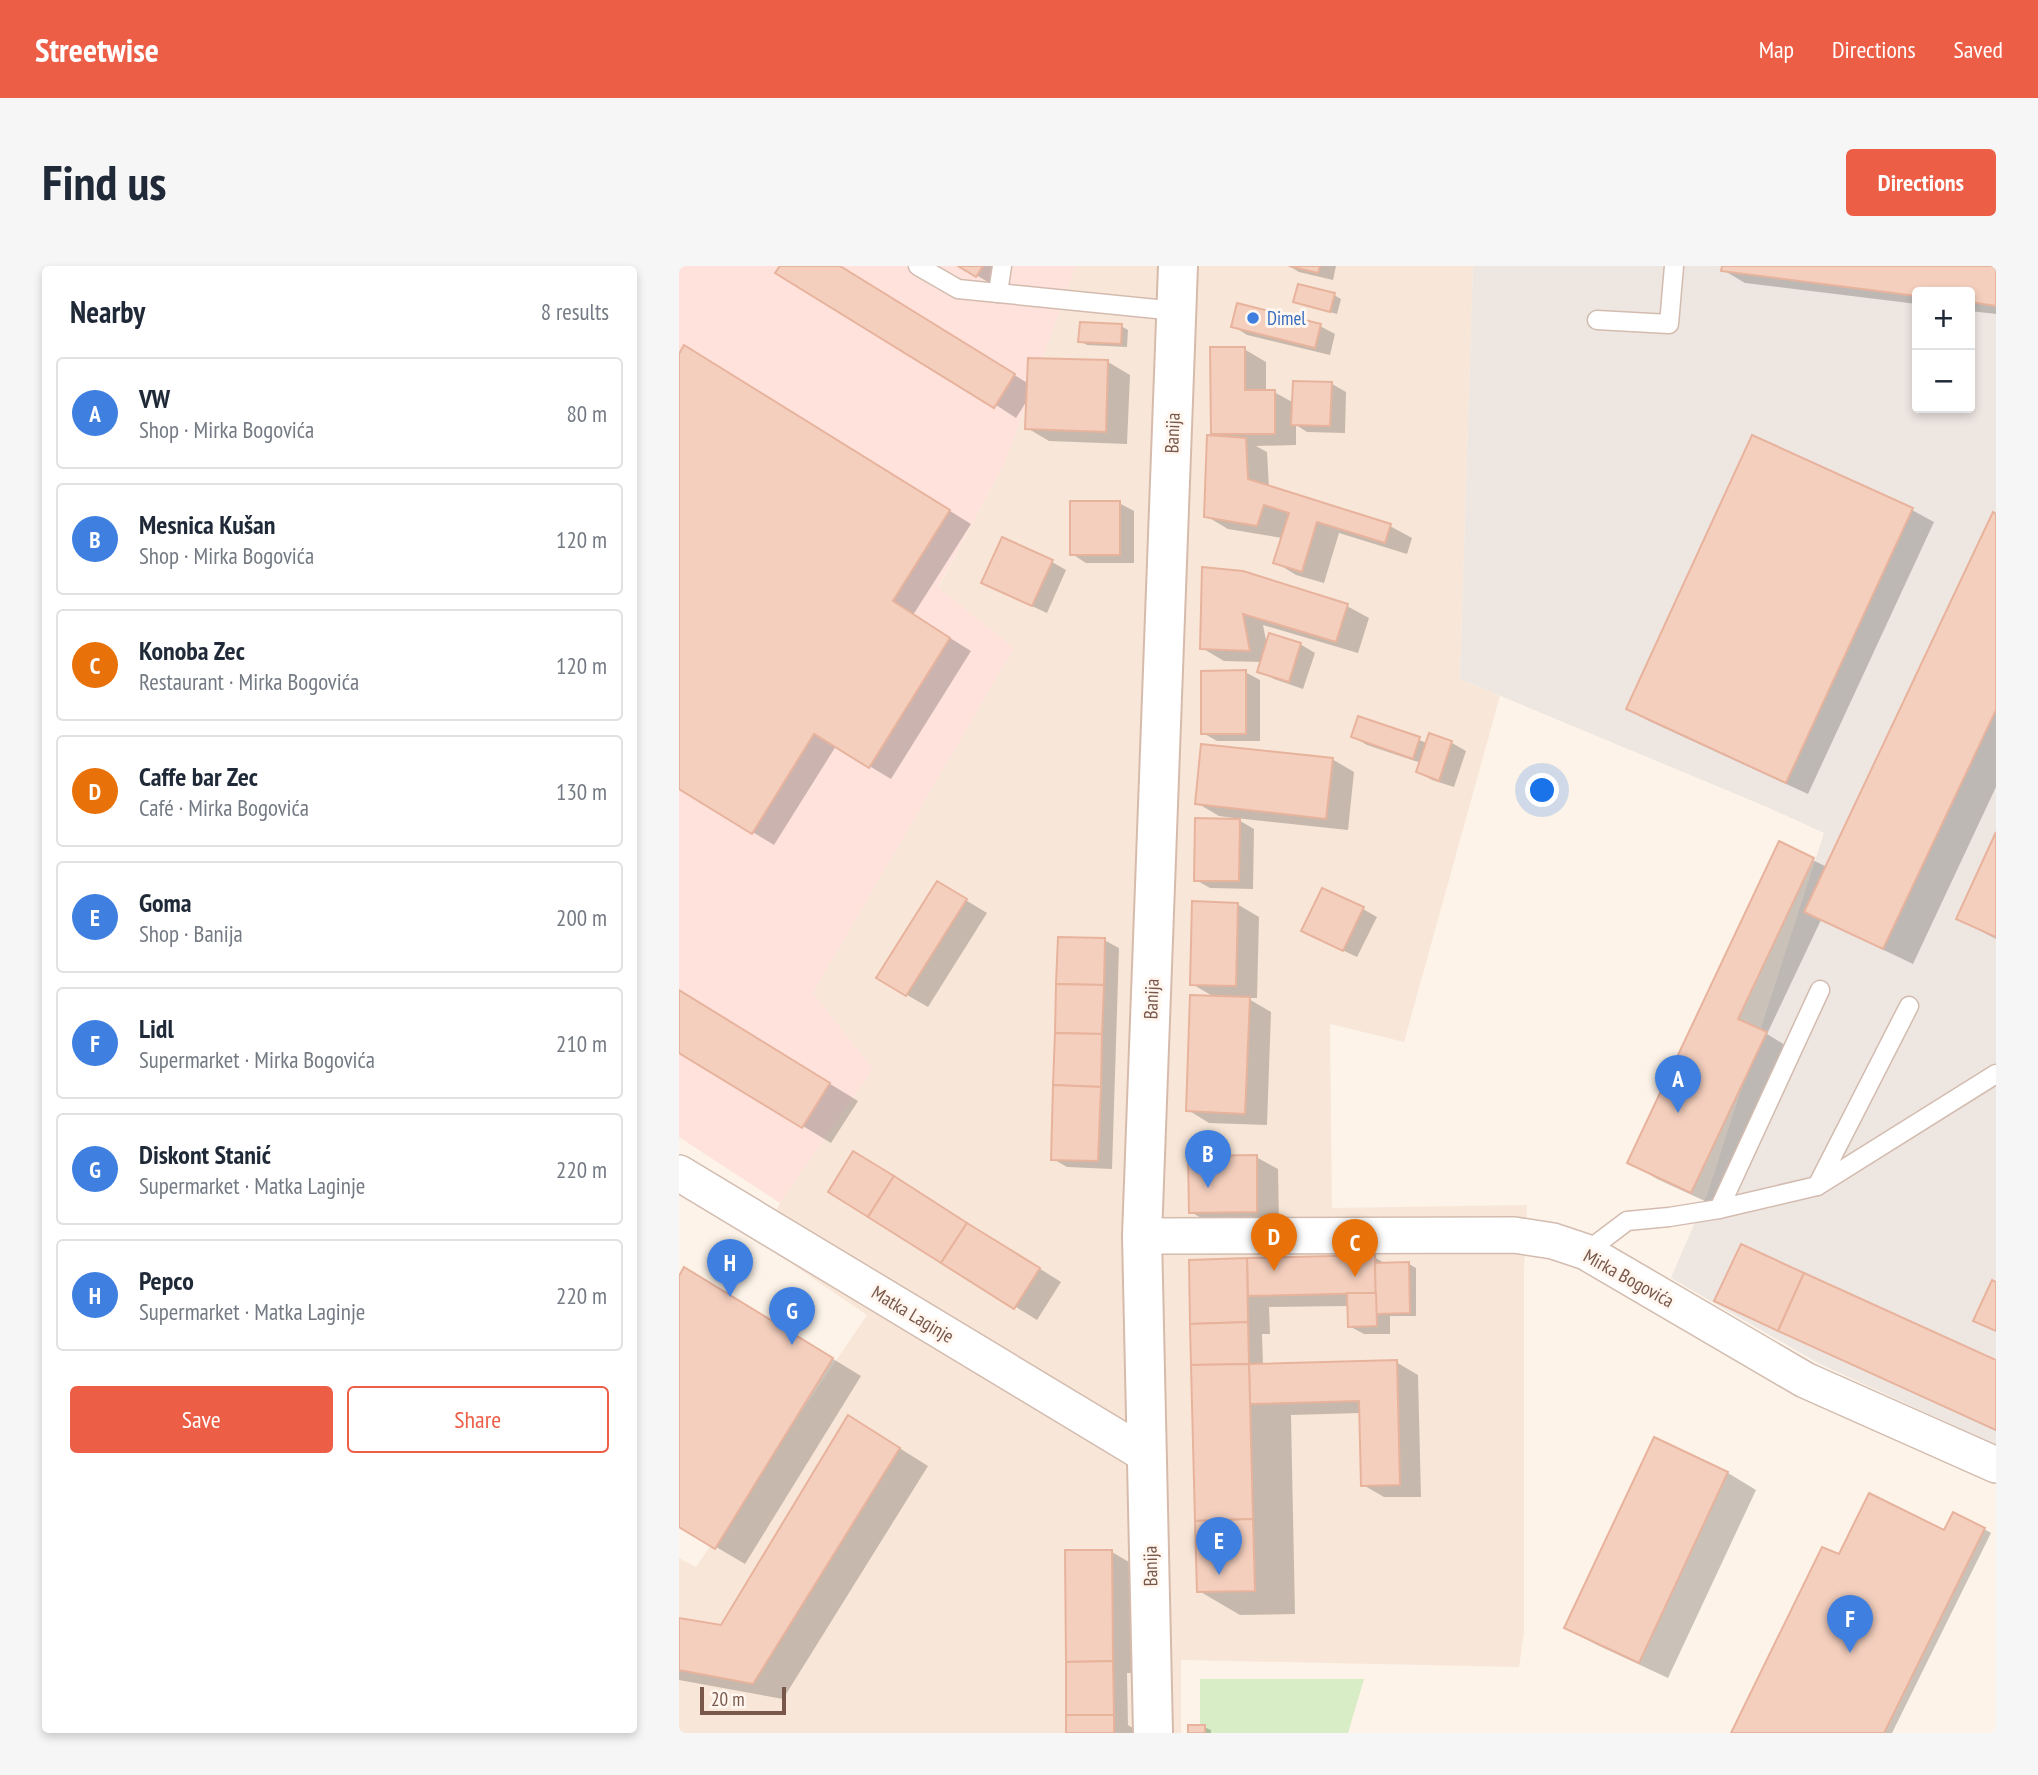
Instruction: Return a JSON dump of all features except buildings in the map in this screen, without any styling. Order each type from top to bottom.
[{"type":"main road","name":"Banija","points":[[1153,1733],[1142,1236],[1178,266]]},
{"type":"street","name":"Matka Laginje","points":[[679,1172],[1148,1456]]},
{"type":"street","name":"Mirka Bogovića","points":[[1142,1236],[1514,1235],[1553,1241],[1587,1252],[1805,1380],[1996,1465]]},
{"type":"lane","points":[[918,266],[958,289],[1176,311]]},
{"type":"lane","points":[[998,293],[1002,266]]},
{"type":"lane","points":[[1597,320],[1669,324],[1674,266]]},
{"type":"lane","points":[[1719,1209],[1820,990]]},
{"type":"lane","points":[[1817,1186],[1909,1006]]},
{"type":"lane","points":[[1587,1252],[1627,1221],[1719,1209],[1817,1186],[1996,1074]]},
{"type":"shaded area","points":[[679,266],[1076,266],[1005,463],[938,587],[1014,648],[813,993],[873,1069],[780,1203],[679,1137]]},
{"type":"shaded area","points":[[1076,266],[1473,266],[1460,679],[1500,696],[1404,1042],[1330,1024],[1332,1208],[1527,1205],[1524,1269],[1524,1633],[1519,1667],[1181,1660],[1181,1733],[679,1733],[679,1558],[696,1567],[867,1315],[761,1243],[780,1203],[873,1069],[813,993],[1014,648],[938,588],[1005,463]]},
{"type":"shaded area","points":[[1473,266],[1996,266],[1996,1445],[1818,1363],[1671,1278],[1708,1192],[1824,833],[1460,679]]},
{"type":"green space","points":[[1200,1679],[1364,1679],[1348,1733],[1200,1733]]},
{"type":"place","name":"Dimel","points":[[1253,318]]},
{"type":"place","name":"VW","points":[[1678,1113]]},
{"type":"place","name":"Mesnica Kušan","points":[[1208,1188]]},
{"type":"place","name":"Caffe bar Zec","points":[[1274,1271]]},
{"type":"place","name":"Konoba Zec","points":[[1355,1277]]},
{"type":"place","name":"Pepco","points":[[730,1297]]},
{"type":"place","name":"Diskont Stanić","points":[[792,1345]]},
{"type":"place","name":"Goma","points":[[1219,1575]]},
{"type":"place","name":"Lidl","points":[[1850,1653]]}]
